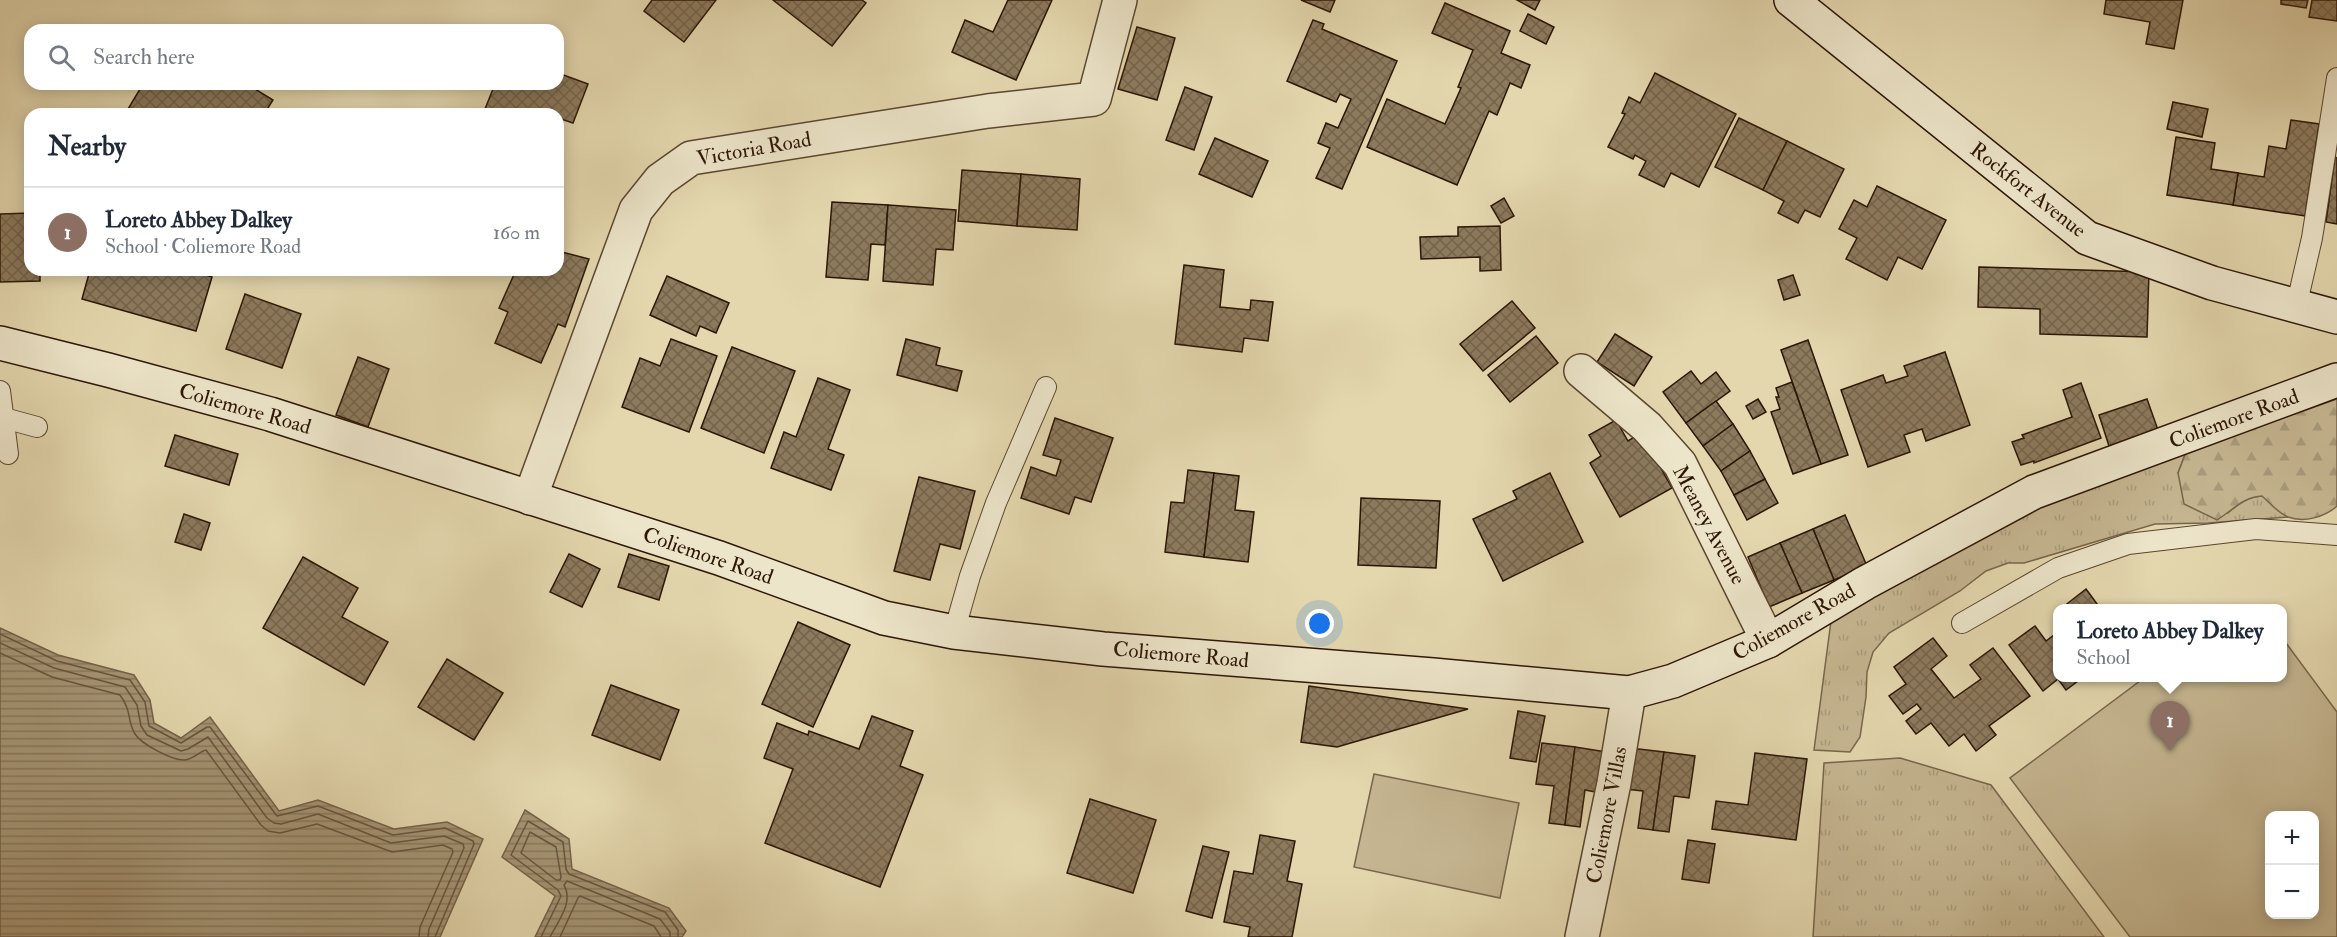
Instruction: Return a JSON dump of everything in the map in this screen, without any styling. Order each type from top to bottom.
[{"type":"street","name":"Victoria Road","points":[[530,498],[636,210],[660,180],[691,158],[988,111],[1094,99],[1119,0]]},
{"type":"street","name":"Rockfort Avenue","points":[[1791,0],[2087,238],[2212,283],[2337,317]]},
{"type":"street","name":"Coliemore Road","points":[[0,343],[270,414],[719,558],[884,618],[954,632],[1104,649],[1629,693],[1673,681],[1768,641],[1865,583],[2034,492],[2337,380]]},
{"type":"street","name":"Meaney Avenue","points":[[1581,371],[1647,427],[1680,464],[1768,641]]},
{"type":"street","name":"Coliemore Villas","points":[[1582,937],[1614,783],[1629,693]]},
{"type":"lane","points":[[2296,307],[2312,238],[2337,78]]},
{"type":"lane","points":[[954,632],[970,576],[992,514],[1046,387]]},
{"type":"lane","points":[[0,391],[8,454]]},
{"type":"lane","points":[[3,418],[37,427]]},
{"type":"lane","points":[[1962,623],[2058,568],[2128,544],[2256,530],[2337,535]]},
{"type":"green space","points":[[2337,399],[2337,506],[2332,510],[2314,518],[2294,519],[2281,513],[2262,496],[2244,501],[2217,520],[2184,504],[2178,473],[2186,452]]},
{"type":"green space","points":[[2186,452],[2178,473],[2228,513],[2244,501],[2263,496],[2289,517],[2155,524],[2024,563],[2008,563],[1986,571],[1960,591],[1889,633],[1873,652],[1867,672],[1860,737],[1850,752],[1814,750],[1831,621],[2035,505]]},
{"type":"green space","points":[[2287,644],[2337,712],[2337,937],[2130,937],[2010,778],[2139,682],[2287,682]]},
{"type":"green space","points":[[1900,758],[1991,785],[2104,937],[1813,937],[1824,763]]},
{"type":"green space","points":[[1374,774],[1519,803],[1500,898],[1354,867]]},
{"type":"water","points":[[0,628],[58,655],[134,675],[150,700],[154,723],[181,738],[210,717],[279,811],[318,800],[394,829],[447,822],[483,839],[440,937],[0,937]]},
{"type":"water","points":[[525,810],[569,839],[572,869],[669,908],[686,931],[682,937],[535,937],[555,896],[502,857]]},
{"type":"building","points":[[652,0],[716,0],[684,42],[644,11]]},
{"type":"building","points":[[773,0],[862,0],[866,3],[832,46]]},
{"type":"building","points":[[1008,0],[1052,0],[1016,80],[952,52],[965,20],[993,32]]},
{"type":"building","points":[[1301,0],[1335,0],[1330,12]]},
{"type":"building","points":[[1517,0],[1540,0],[1535,10]]},
{"type":"building","points":[[2106,0],[2183,0],[2174,49],[2146,44],[2150,22],[2104,14]]},
{"type":"building","points":[[2281,0],[2308,0],[2306,8],[2281,4]]},
{"type":"building","points":[[2312,0],[2337,0],[2337,21],[2309,17]]},
{"type":"building","points":[[1445,3],[1510,31],[1501,53],[1530,65],[1521,88],[1510,83],[1497,115],[1489,111],[1457,185],[1367,147],[1387,99],[1445,124],[1461,88],[1458,87],[1473,50],[1432,33]]},
{"type":"building","points":[[1528,14],[1554,27],[1546,44],[1520,31]]},
{"type":"building","points":[[1313,20],[1324,24],[1322,29],[1397,61],[1342,189],[1316,178],[1330,148],[1318,143],[1326,123],[1338,128],[1351,99],[1340,94],[1336,102],[1287,81]]},
{"type":"building","points":[[1137,27],[1175,38],[1157,100],[1118,89]]},
{"type":"building","points":[[1655,73],[1736,114],[1699,187],[1671,173],[1664,187],[1639,175],[1646,161],[1635,155],[1633,159],[1608,147],[1625,114],[1622,113],[1629,97],[1640,103]]},
{"type":"building","points":[[564,75],[588,84],[573,123],[564,120],[564,108],[485,108],[493,90],[564,90]]},
{"type":"building","points":[[1185,87],[1212,97],[1194,150],[1166,140]]},
{"type":"building","points":[[139,90],[257,90],[273,100],[268,108],[129,108]]},
{"type":"building","points":[[2173,102],[2208,109],[2202,137],[2167,129]]},
{"type":"building","points":[[1739,118],[1787,141],[1763,190],[1715,167]]},
{"type":"building","points":[[2291,120],[2319,124],[2305,216],[2233,205],[2238,173],[2264,177],[2269,146],[2286,149]]},
{"type":"building","points":[[2176,137],[2215,143],[2211,169],[2238,173],[2233,205],[2167,195]]},
{"type":"building","points":[[1215,138],[1268,161],[1252,197],[1199,174]]},
{"type":"building","points":[[1787,141],[1844,169],[1820,217],[1805,210],[1798,223],[1778,213],[1784,201],[1763,190]]},
{"type":"building","points":[[2335,157],[2337,158],[2337,224],[2326,222]]},
{"type":"building","points":[[962,170],[1021,174],[1017,226],[958,221]]},
{"type":"building","points":[[1021,174],[1080,179],[1077,230],[1017,226]]},
{"type":"building","points":[[1877,186],[1946,220],[1922,269],[1898,257],[1887,280],[1846,259],[1857,238],[1839,229],[1854,200],[1867,207]]},
{"type":"building","points":[[1504,198],[1514,216],[1501,223],[1491,206]]},
{"type":"building","points":[[832,202],[888,205],[885,245],[871,244],[868,280],[826,277]]},
{"type":"building","points":[[888,205],[956,210],[953,250],[936,249],[933,285],[883,281]]},
{"type":"building","points":[[24,213],[24,276],[40,276],[40,281],[0,282],[0,214]]},
{"type":"building","points":[[1500,226],[1501,270],[1480,271],[1480,257],[1421,259],[1420,237],[1458,236],[1458,227]]},
{"type":"building","points":[[564,253],[589,259],[565,327],[558,324],[541,363],[495,343],[508,312],[499,308],[513,276],[564,276]]},
{"type":"building","points":[[1184,265],[1224,270],[1220,307],[1250,310],[1251,300],[1273,302],[1268,341],[1244,338],[1242,352],[1175,344]]},
{"type":"building","points":[[1979,267],[2149,272],[2147,337],[2040,334],[2040,309],[1978,307]]},
{"type":"building","points":[[1793,275],[1800,295],[1784,300],[1778,280]]},
{"type":"building","points":[[88,276],[212,277],[196,331],[82,299]]},
{"type":"building","points":[[667,276],[729,303],[716,333],[700,326],[696,336],[650,315]]},
{"type":"building","points":[[245,294],[301,314],[282,368],[226,349]]},
{"type":"building","points":[[1512,301],[1535,328],[1483,371],[1460,344]]},
{"type":"building","points":[[1615,334],[1652,357],[1634,386],[1597,362]]},
{"type":"building","points":[[1536,336],[1558,363],[1510,402],[1488,375]]},
{"type":"building","points":[[671,339],[717,356],[689,432],[622,407],[640,358],[660,366]]},
{"type":"building","points":[[906,339],[940,348],[936,365],[962,371],[957,391],[897,375]]},
{"type":"building","points":[[1808,340],[1848,455],[1821,464],[1781,350]]},
{"type":"building","points":[[732,347],[795,371],[764,453],[701,428]]},
{"type":"building","points":[[1945,352],[1970,425],[1926,441],[1922,429],[1904,435],[1910,452],[1868,467],[1841,390],[1883,375],[1886,383],[1908,376],[1904,366]]},
{"type":"building","points":[[358,357],[389,369],[368,427],[336,415]]},
{"type":"building","points":[[1691,371],[1701,384],[1716,372],[1730,391],[1686,423],[1663,392]]},
{"type":"building","points":[[818,378],[850,390],[828,449],[844,455],[831,490],[771,468],[784,432],[796,437]]},
{"type":"building","points":[[1792,382],[1821,464],[1793,474],[1771,412],[1780,409],[1776,388]]},
{"type":"building","points":[[2081,383],[2101,438],[2034,463],[2034,461],[2021,465],[2012,442],[2024,438],[2022,435],[2072,417],[2063,390]]},
{"type":"building","points":[[1758,399],[1766,412],[1753,419],[1746,406]]},
{"type":"building","points":[[2147,399],[2158,430],[2109,446],[2099,415]]},
{"type":"building","points":[[1716,401],[1733,424],[1703,446],[1686,423]]},
{"type":"building","points":[[1055,418],[1113,438],[1091,502],[1075,497],[1069,514],[1021,498],[1031,467],[1056,476],[1061,460],[1043,455]]},
{"type":"building","points":[[1616,420],[1628,441],[1641,433],[1672,488],[1620,517],[1590,463],[1601,456],[1589,435]]},
{"type":"building","points":[[1733,424],[1750,451],[1721,471],[1703,446]]},
{"type":"building","points":[[175,435],[238,454],[229,485],[165,466]]},
{"type":"building","points":[[1750,451],[1765,479],[1734,495],[1721,471]]},
{"type":"building","points":[[1188,470],[1214,473],[1204,557],[1165,552],[1171,502],[1184,503]]},
{"type":"building","points":[[1214,473],[1239,476],[1235,510],[1254,512],[1248,562],[1204,557]]},
{"type":"building","points":[[1550,473],[1583,542],[1503,581],[1473,519],[1517,499],[1513,491]]},
{"type":"building","points":[[919,477],[975,491],[960,549],[940,544],[930,580],[894,571]]},
{"type":"building","points":[[1765,479],[1778,503],[1747,520],[1734,495]]},
{"type":"building","points":[[1361,498],[1440,501],[1436,568],[1358,565]]},
{"type":"building","points":[[184,514],[210,523],[201,550],[175,542]]},
{"type":"building","points":[[1845,515],[1867,566],[1834,580],[1813,529]]},
{"type":"building","points":[[1813,529],[1834,580],[1802,593],[1780,543]]},
{"type":"building","points":[[1780,543],[1802,593],[1769,607],[1748,557]]},
{"type":"building","points":[[569,554],[600,569],[582,607],[550,592]]},
{"type":"building","points":[[629,554],[669,566],[659,600],[618,587]]},
{"type":"building","points":[[303,557],[358,588],[342,617],[388,642],[364,685],[263,628]]},
{"type":"building","points":[[2086,589],[2097,604],[2067,604]]},
{"type":"building","points":[[798,622],[850,645],[813,727],[762,704]]},
{"type":"building","points":[[2035,626],[2046,641],[2053,636],[2054,682],[2043,691],[2009,645]]},
{"type":"building","points":[[1933,638],[1947,656],[1931,669],[1954,698],[1981,679],[1970,665],[1993,648],[2030,696],[1989,726],[1996,735],[1976,751],[1964,734],[1949,746],[1931,723],[1916,734],[1906,721],[1921,709],[1917,704],[1903,714],[1889,696],[1906,684],[1894,667]]},
{"type":"building","points":[[447,659],[503,693],[474,740],[418,707]]},
{"type":"building","points":[[2060,682],[2077,682],[2066,690]]},
{"type":"building","points":[[611,685],[679,710],[660,760],[592,735]]},
{"type":"building","points":[[1309,686],[1468,709],[1337,747],[1301,742]]},
{"type":"building","points":[[1518,711],[1545,716],[1536,762],[1510,758]]},
{"type":"building","points":[[872,716],[913,731],[900,766],[923,775],[880,887],[765,843],[793,769],[764,758],[777,723],[808,735],[809,731],[859,749]]},
{"type":"building","points":[[1542,743],[1575,747],[1565,825],[1549,823],[1554,786],[1536,784]]},
{"type":"building","points":[[1575,747],[1606,752],[1601,793],[1585,790],[1580,827],[1565,825]]},
{"type":"building","points":[[1630,748],[1664,752],[1653,830],[1638,828],[1643,791],[1625,789]]},
{"type":"building","points":[[1664,752],[1695,756],[1689,798],[1674,796],[1669,832],[1653,830]]},
{"type":"building","points":[[1755,753],[1807,759],[1796,840],[1712,829],[1716,801],[1748,805]]},
{"type":"building","points":[[1090,799],[1156,820],[1133,893],[1067,873]]},
{"type":"building","points":[[1260,835],[1295,841],[1287,881],[1302,884],[1292,937],[1248,937],[1250,927],[1224,922],[1234,871],[1253,874]]},
{"type":"building","points":[[1688,840],[1715,844],[1709,883],[1682,879]]},
{"type":"building","points":[[1203,846],[1229,852],[1212,918],[1186,911]]},
{"type":"place","name":"Loreto Abbey Dalkey","points":[[2170,751]]}]
